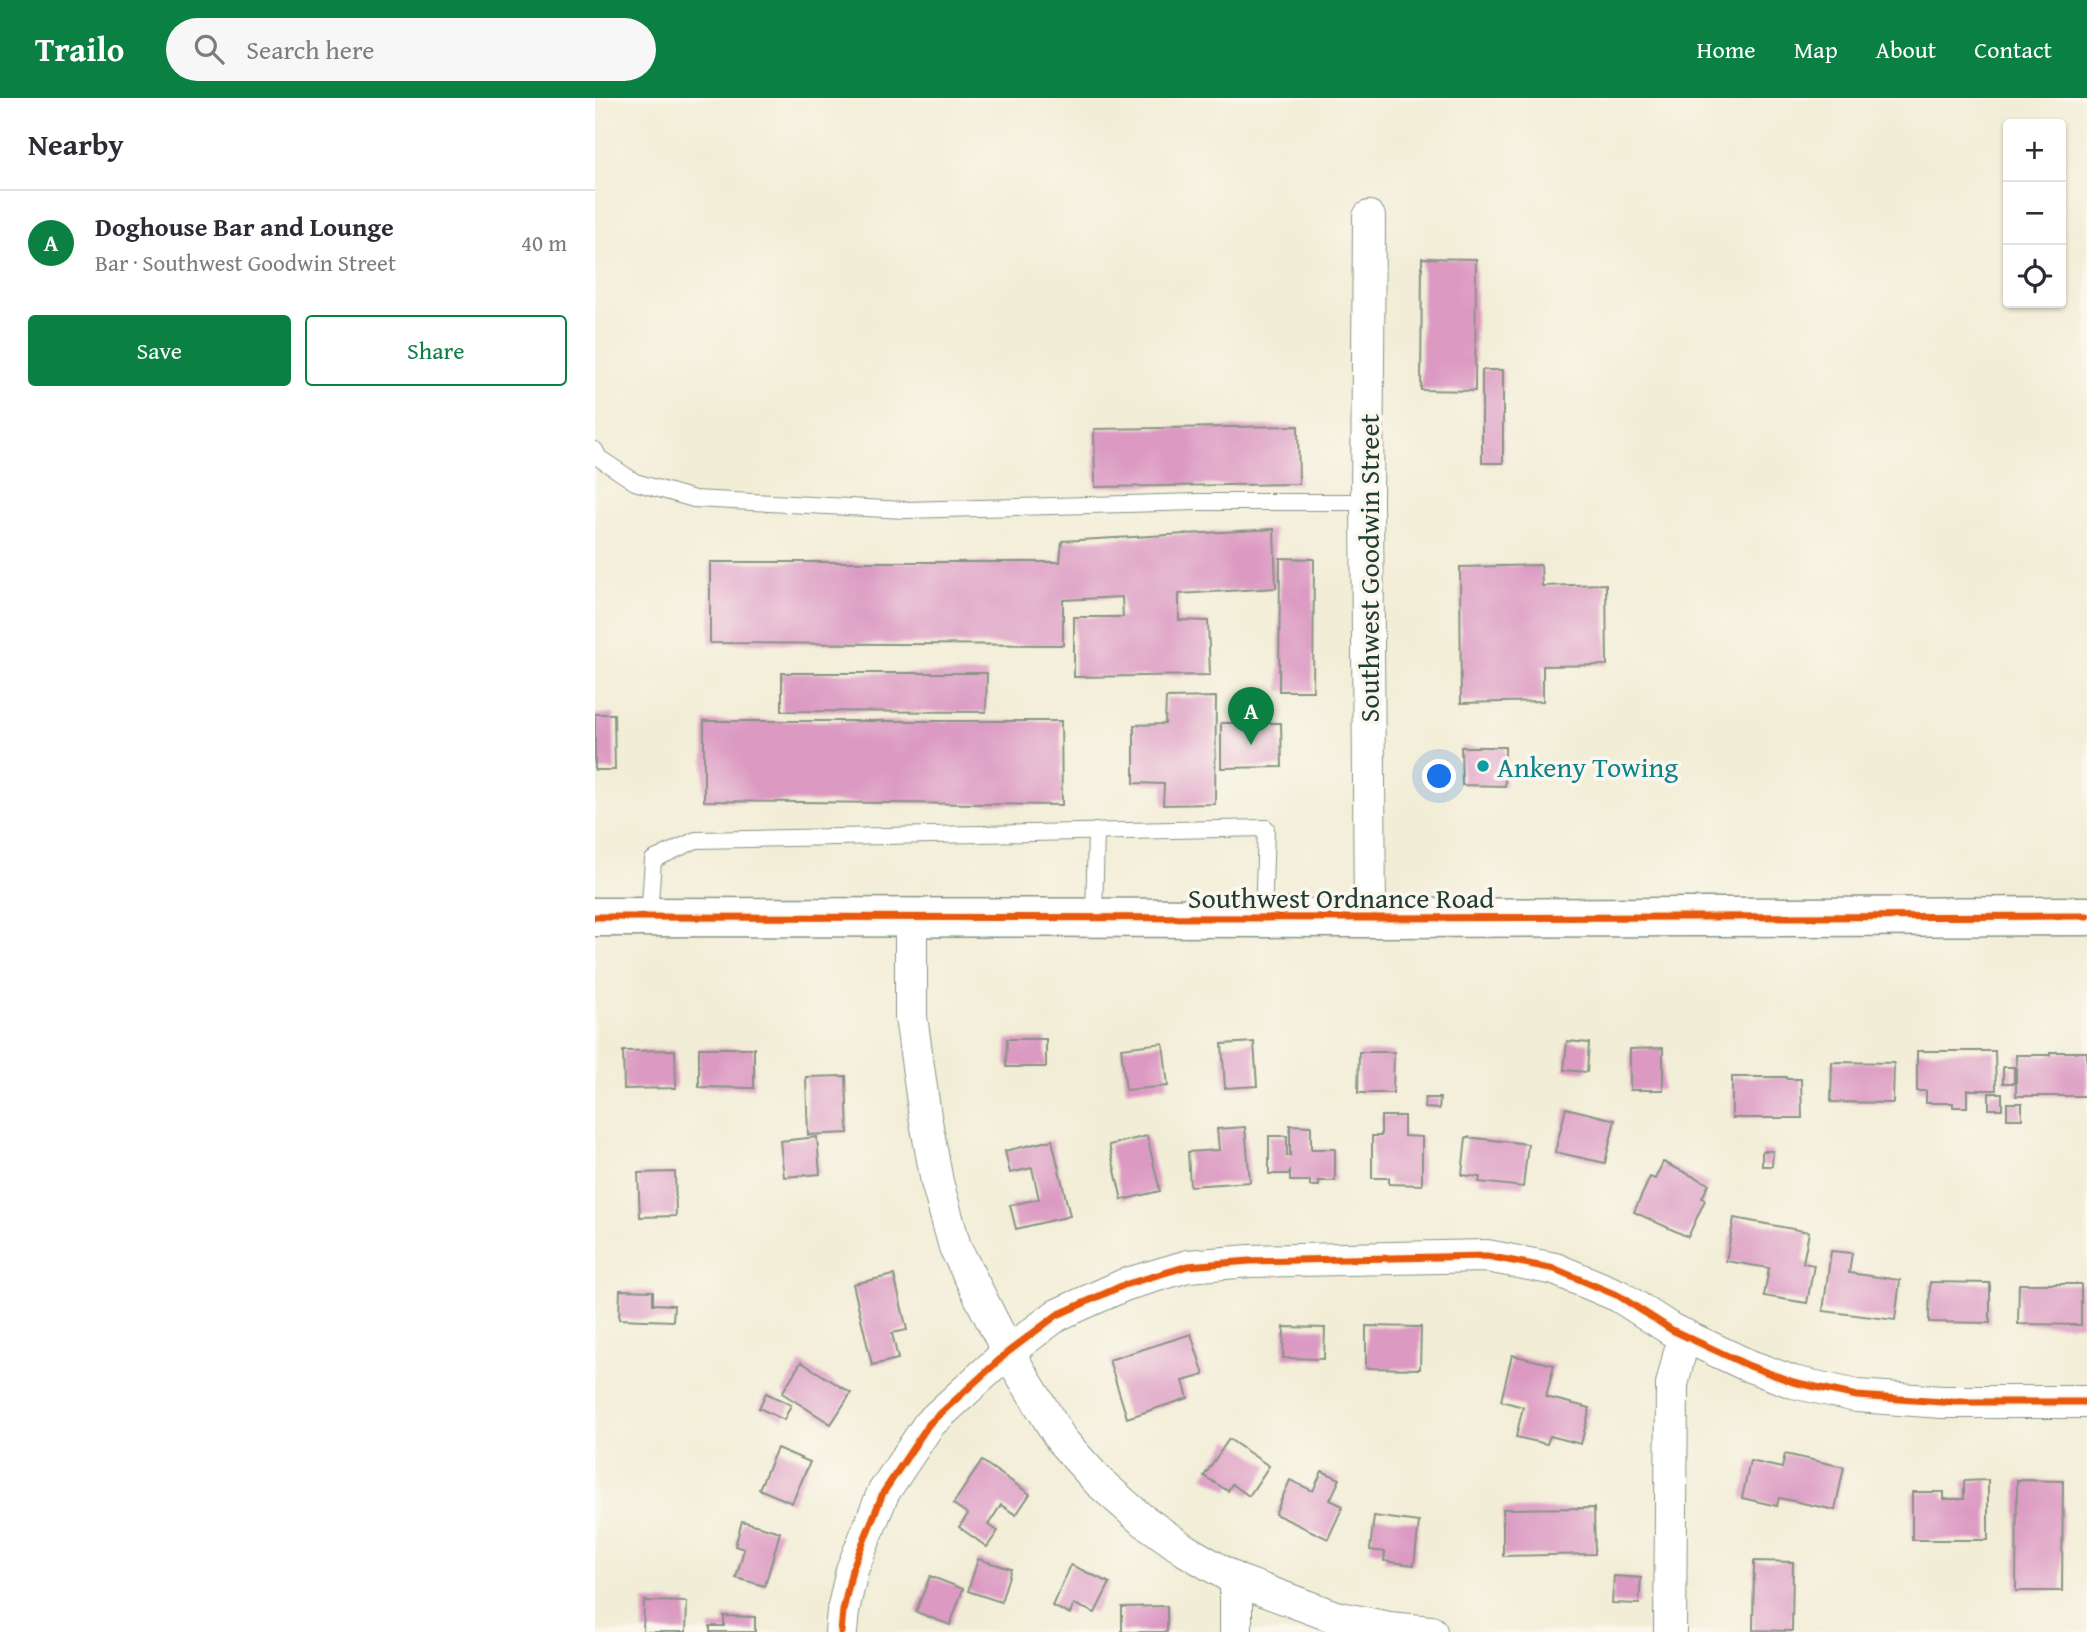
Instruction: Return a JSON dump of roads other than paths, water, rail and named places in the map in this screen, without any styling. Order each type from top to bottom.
[{"type":"street","name":"Southwest Goodwin Street","points":[[1369,217],[1367,502],[1370,918]]},
{"type":"street","name":"Southwest Ordnance Road","points":[[595,917],[2087,916]]},
{"type":"street","points":[[911,917],[911,1017],[937,1182],[955,1247],[1008,1352],[1062,1441],[1099,1482],[1140,1518],[1236,1580],[1335,1617],[1389,1628],[1431,1632]]},
{"type":"street","points":[[841,1632],[852,1570],[883,1493],[929,1424],[1008,1352],[1057,1315],[1124,1285],[1188,1266],[1264,1260],[1487,1256],[1555,1269],[1619,1296],[1684,1335],[1747,1365],[1793,1382],[1857,1395],[1942,1402],[2087,1402]]},
{"type":"street","points":[[1670,1632],[1672,1385],[1684,1335]]},
{"type":"street","points":[[1236,1580],[1236,1632]]},
{"type":"lane","points":[[595,450],[599,458],[635,482],[694,499],[905,510],[1198,502],[1367,502]]},
{"type":"lane","points":[[649,917],[653,860],[696,840],[1266,828],[1263,918]]},
{"type":"lane","points":[[1094,917],[1096,831]]},
{"type":"place","name":"Doghouse Bar and Lounge","points":[[1251,745]]},
{"type":"place","name":"Ankeny Towing","points":[[1483,766]]}]
